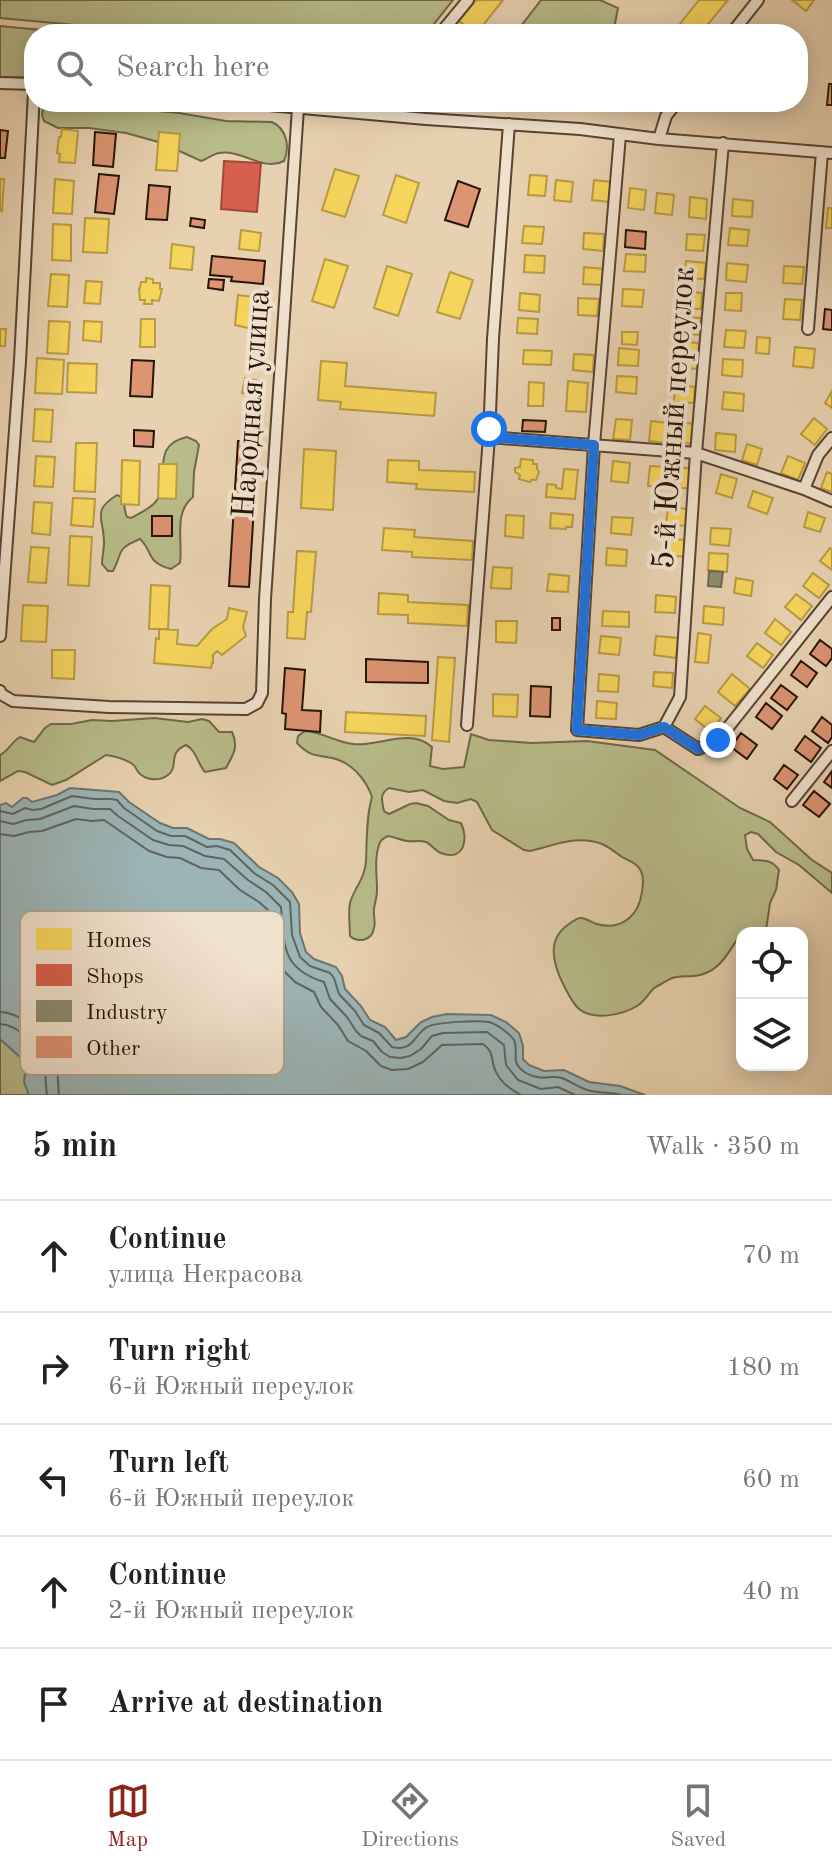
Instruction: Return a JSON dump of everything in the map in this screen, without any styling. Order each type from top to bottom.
[{"type":"street","points":[[448,24],[468,0]]},
{"type":"street","points":[[739,24],[758,0]]},
{"type":"street","points":[[0,83],[24,84]]},
{"type":"street","points":[[0,636],[18,400],[33,112]]},
{"type":"street","name":"Народная улица","points":[[0,693],[13,701],[109,707],[246,709],[257,703],[262,693],[265,599],[298,112]]},
{"type":"street","points":[[346,112],[580,129],[659,139],[827,152],[808,329]]},
{"type":"street","points":[[395,116],[396,112]]},
{"type":"street","points":[[659,139],[669,112]]},
{"type":"street","points":[[467,725],[509,124]]},
{"type":"street","points":[[620,135],[594,445],[577,730],[639,735],[664,727],[698,749],[718,740],[832,597]]},
{"type":"street","name":"5-й Южный переулок","points":[[664,727],[680,697],[696,453],[723,143]]},
{"type":"street","points":[[489,437],[696,453],[832,501]]},
{"type":"street","points":[[804,489],[818,455],[832,438]]},
{"type":"street","points":[[792,801],[832,751]]},
{"type":"green space","points":[[0,0],[453,0],[434,24],[64,24],[0,18]]},
{"type":"green space","points":[[541,0],[600,0],[618,8],[615,24],[523,24]]},
{"type":"green space","points":[[0,26],[24,28],[24,78],[0,77]]},
{"type":"green space","points":[[42,112],[168,112],[226,121],[272,122],[284,134],[286,156],[284,161],[276,164],[228,153],[201,161],[162,143],[126,133],[58,128],[44,121]]},
{"type":"green space","points":[[187,437],[199,445],[193,497],[181,519],[180,563],[171,569],[157,563],[140,539],[123,549],[113,571],[108,571],[102,564],[101,511],[117,495],[122,497],[127,517],[131,518],[152,505],[161,492],[164,455],[168,447]]},
{"type":"green space","points":[[154,718],[188,722],[202,719],[209,721],[219,732],[232,732],[235,747],[226,768],[205,772],[186,745],[176,752],[173,768],[161,779],[145,777],[131,763],[106,755],[66,780],[52,785],[18,771],[0,781],[0,755],[20,737],[34,742],[51,724]]},
{"type":"green space","points":[[305,731],[353,744],[404,738],[423,741],[432,747],[430,766],[443,769],[464,767],[471,734],[489,740],[532,743],[587,741],[655,750],[740,808],[770,822],[812,860],[832,873],[832,893],[799,865],[776,852],[758,834],[751,832],[745,835],[753,860],[770,862],[779,870],[766,927],[736,927],[736,941],[717,967],[703,974],[670,979],[654,988],[631,1009],[608,1015],[585,1013],[572,1001],[560,976],[555,960],[555,942],[564,928],[579,918],[611,926],[624,922],[634,913],[640,901],[643,882],[641,871],[633,862],[602,844],[584,840],[524,850],[492,830],[477,802],[471,799],[457,803],[444,801],[423,790],[409,792],[389,788],[382,795],[384,811],[389,814],[416,803],[428,806],[449,820],[461,823],[463,847],[460,852],[449,855],[424,841],[388,836],[382,839],[377,856],[373,932],[364,940],[357,940],[350,936],[349,907],[365,867],[372,797],[362,778],[351,767],[339,760],[305,750],[297,743],[298,736]]},
{"type":"green space","points":[[0,1039],[20,1057],[20,1075],[27,1075],[29,1095],[0,1095]]},
{"type":"water","points":[[70,788],[119,792],[160,823],[173,828],[187,828],[209,839],[234,843],[292,892],[299,904],[300,933],[306,952],[314,959],[336,967],[345,989],[370,1020],[385,1027],[396,1040],[406,1037],[421,1022],[432,1017],[447,1014],[491,1015],[519,1033],[523,1059],[529,1065],[544,1071],[564,1070],[589,1082],[620,1086],[645,1095],[29,1095],[25,1075],[284,1075],[284,911],[20,911],[20,1057],[0,1039],[0,805],[6,803],[12,807],[23,798],[32,802]]},
{"type":"building: Homes","points":[[476,0],[503,0],[484,24],[463,24],[459,21]]},
{"type":"building: Homes","points":[[699,0],[728,0],[708,24],[680,24]]},
{"type":"building: Homes","points":[[792,0],[814,0],[806,11]]},
{"type":"building: Homes","points":[[62,129],[78,131],[75,163],[59,162],[60,154],[57,153]]},
{"type":"building: Homes","points":[[159,132],[180,134],[177,171],[156,170]]},
{"type":"building: Homes","points":[[335,169],[359,176],[345,217],[322,210]]},
{"type":"building: Homes","points":[[396,175],[419,183],[406,223],[383,215]]},
{"type":"building: Homes","points":[[530,175],[547,176],[545,196],[528,195]]},
{"type":"building: Homes","points":[[0,179],[4,179],[2,211],[0,211]]},
{"type":"building: Homes","points":[[55,179],[74,181],[72,214],[53,213]]},
{"type":"building: Homes","points":[[556,180],[573,182],[571,202],[554,200]]},
{"type":"building: Homes","points":[[594,180],[611,182],[609,202],[592,200]]},
{"type":"building: Homes","points":[[630,188],[646,190],[644,210],[628,208]]},
{"type":"building: Homes","points":[[657,193],[674,195],[672,215],[655,213]]},
{"type":"building: Homes","points":[[690,197],[707,199],[706,219],[689,217]]},
{"type":"building: Homes","points":[[733,199],[753,201],[752,217],[732,216]]},
{"type":"building: Homes","points":[[828,208],[832,208],[832,228],[826,228]]},
{"type":"building: Homes","points":[[85,218],[109,219],[107,253],[83,252]]},
{"type":"building: Homes","points":[[53,224],[71,225],[71,261],[52,260]]},
{"type":"building: Homes","points":[[524,226],[544,227],[542,244],[522,243]]},
{"type":"building: Homes","points":[[730,228],[749,230],[747,246],[728,245]]},
{"type":"building: Homes","points":[[241,230],[261,233],[259,251],[239,249]]},
{"type":"building: Homes","points":[[584,233],[604,234],[603,251],[583,249]]},
{"type":"building: Homes","points":[[687,234],[705,235],[703,251],[686,250]]},
{"type":"building: Homes","points":[[172,244],[194,247],[192,270],[170,268]]},
{"type":"building: Homes","points":[[626,254],[646,255],[645,272],[624,271]]},
{"type":"building: Homes","points":[[525,255],[545,256],[544,273],[524,272]]},
{"type":"building: Homes","points":[[325,259],[348,266],[334,308],[312,301]]},
{"type":"building: Homes","points":[[686,261],[706,263],[704,279],[684,278]]},
{"type":"building: Homes","points":[[727,263],[748,265],[746,282],[726,280]]},
{"type":"building: Homes","points":[[387,266],[412,274],[398,316],[374,308]]},
{"type":"building: Homes","points":[[784,266],[804,267],[802,284],[783,283]]},
{"type":"building: Homes","points":[[584,267],[604,269],[603,285],[583,284]]},
{"type":"building: Homes","points":[[450,272],[473,280],[460,319],[437,312]]},
{"type":"building: Homes","points":[[51,274],[69,275],[67,307],[48,306]]},
{"type":"building: Homes","points":[[146,278],[160,283],[162,289],[159,301],[152,300],[152,304],[144,304],[145,300],[140,300],[139,288]]},
{"type":"building: Homes","points":[[86,281],[102,282],[100,304],[84,303]]},
{"type":"building: Homes","points":[[623,289],[644,290],[642,307],[622,306]]},
{"type":"building: Homes","points":[[682,291],[702,293],[701,309],[681,308]]},
{"type":"building: Homes","points":[[520,293],[540,295],[539,312],[519,310]]},
{"type":"building: Homes","points":[[726,293],[742,293],[741,311],[725,310]]},
{"type":"building: Homes","points":[[238,295],[262,298],[260,321],[253,320],[252,329],[235,325]]},
{"type":"building: Homes","points":[[578,298],[599,299],[597,316],[578,315]]},
{"type":"building: Homes","points":[[785,299],[802,300],[800,320],[783,319]]},
{"type":"building: Homes","points":[[681,317],[701,318],[700,335],[680,333]]},
{"type":"building: Homes","points":[[518,318],[538,319],[537,334],[517,333]]},
{"type":"building: Homes","points":[[141,319],[155,319],[155,347],[140,347]]},
{"type":"building: Homes","points":[[49,321],[70,322],[68,354],[47,353]]},
{"type":"building: Homes","points":[[84,321],[102,322],[101,342],[83,340]]},
{"type":"building: Homes","points":[[0,329],[6,329],[5,346],[0,346]]},
{"type":"building: Homes","points":[[726,330],[746,331],[744,348],[724,347]]},
{"type":"building: Homes","points":[[622,332],[638,332],[637,345],[622,344]]},
{"type":"building: Homes","points":[[757,337],[770,338],[769,354],[756,353]]},
{"type":"building: Homes","points":[[684,342],[699,343],[697,369],[677,367],[678,355],[683,356]]},
{"type":"building: Homes","points":[[795,347],[815,349],[813,368],[793,366]]},
{"type":"building: Homes","points":[[619,348],[639,350],[638,366],[618,365]]},
{"type":"building: Homes","points":[[524,350],[552,351],[551,365],[523,364]]},
{"type":"building: Homes","points":[[574,354],[594,355],[593,372],[573,370]]},
{"type":"building: Homes","points":[[37,358],[64,360],[62,394],[35,393]]},
{"type":"building: Homes","points":[[723,359],[743,360],[742,377],[722,375]]},
{"type":"building: Homes","points":[[321,361],[347,363],[345,386],[436,393],[434,416],[340,409],[341,402],[318,400]]},
{"type":"building: Homes","points":[[68,363],[97,364],[96,393],[67,392]]},
{"type":"building: Homes","points":[[617,376],[637,377],[636,394],[616,392]]},
{"type":"building: Homes","points":[[245,378],[261,381],[257,395],[249,397],[249,394],[242,393]]},
{"type":"building: Homes","points":[[568,381],[588,383],[586,412],[566,411]]},
{"type":"building: Homes","points":[[529,382],[544,383],[543,406],[528,406]]},
{"type":"building: Homes","points":[[675,385],[695,387],[694,403],[674,402]]},
{"type":"building: Homes","points":[[832,391],[832,408],[825,403]]},
{"type":"building: Homes","points":[[724,392],[744,394],[743,411],[722,409]]},
{"type":"building: Homes","points":[[35,409],[53,410],[51,442],[33,441]]},
{"type":"building: Homes","points":[[814,418],[827,429],[815,445],[801,434]]},
{"type":"building: Homes","points":[[616,419],[632,420],[630,440],[613,439]]},
{"type":"building: Homes","points":[[651,421],[668,423],[666,443],[649,441]]},
{"type":"building: Homes","points":[[678,422],[695,424],[693,444],[676,442]]},
{"type":"building: Homes","points":[[716,433],[736,435],[735,452],[715,450]]},
{"type":"building: Homes","points":[[76,443],[97,443],[95,492],[74,491]]},
{"type":"building: Homes","points":[[747,444],[762,449],[757,465],[742,460]]},
{"type":"building: Homes","points":[[304,449],[336,451],[333,510],[301,508]]},
{"type":"building: Homes","points":[[36,456],[55,457],[53,487],[34,486]]},
{"type":"building: Homes","points":[[788,456],[805,463],[798,480],[781,473]]},
{"type":"building: Homes","points":[[521,459],[533,460],[533,464],[537,464],[539,472],[536,480],[519,479],[515,468],[520,467]]},
{"type":"building: Homes","points":[[122,460],[140,461],[139,505],[121,504]]},
{"type":"building: Homes","points":[[388,460],[419,461],[419,470],[475,472],[474,492],[416,489],[417,484],[387,482]]},
{"type":"building: Homes","points":[[613,461],[630,463],[628,483],[611,481]]},
{"type":"building: Homes","points":[[159,464],[177,464],[176,499],[158,498]]},
{"type":"building: Homes","points":[[650,466],[667,467],[665,487],[648,486]]},
{"type":"building: Homes","points":[[676,467],[693,469],[691,489],[674,487]]},
{"type":"building: Homes","points":[[564,469],[578,470],[575,499],[546,497],[547,484],[562,489]]},
{"type":"building: Homes","points":[[827,472],[832,474],[832,492],[821,488]]},
{"type":"building: Homes","points":[[721,474],[737,479],[732,498],[716,493]]},
{"type":"building: Homes","points":[[753,491],[773,498],[767,514],[748,507]]},
{"type":"building: Homes","points":[[73,498],[95,499],[93,527],[71,525]]},
{"type":"building: Homes","points":[[34,502],[52,503],[50,535],[32,533]]},
{"type":"building: Homes","points":[[668,507],[688,509],[686,526],[666,524]]},
{"type":"building: Homes","points":[[808,512],[825,518],[820,532],[804,527]]},
{"type":"building: Homes","points":[[551,513],[573,515],[572,527],[550,528]]},
{"type":"building: Homes","points":[[506,515],[524,516],[523,538],[505,536]]},
{"type":"building: Homes","points":[[612,517],[633,518],[631,535],[611,533]]},
{"type":"building: Homes","points":[[384,528],[415,530],[414,537],[473,541],[472,560],[412,557],[412,552],[382,550]]},
{"type":"building: Homes","points":[[711,528],[731,529],[729,546],[710,544]]},
{"type":"building: Homes","points":[[70,536],[92,537],[89,586],[68,585]]},
{"type":"building: Homes","points":[[667,539],[687,540],[686,557],[665,555]]},
{"type":"building: Homes","points":[[31,547],[49,548],[46,583],[28,582]]},
{"type":"building: Homes","points":[[607,548],[627,550],[626,566],[606,565]]},
{"type":"building: Homes","points":[[832,549],[832,570],[820,561]]},
{"type":"building: Homes","points":[[297,551],[316,552],[311,612],[307,612],[305,639],[287,638],[288,612],[293,612]]},
{"type":"building: Homes","points":[[709,553],[728,554],[727,572],[708,570]]},
{"type":"building: Homes","points":[[493,567],[512,568],[511,589],[491,588]]},
{"type":"building: Homes","points":[[813,573],[829,585],[819,598],[803,586]]},
{"type":"building: Homes","points":[[549,574],[569,576],[568,592],[547,591]]},
{"type":"building: Homes","points":[[736,578],[753,581],[751,596],[734,593]]},
{"type":"building: Homes","points":[[151,585],[170,586],[168,629],[149,629]]},
{"type":"building: Homes","points":[[379,593],[408,595],[408,602],[468,605],[467,626],[408,623],[408,615],[378,614]]},
{"type":"building: Homes","points":[[796,594],[812,606],[801,620],[785,607]]},
{"type":"building: Homes","points":[[656,595],[676,597],[675,613],[655,612]]},
{"type":"building: Homes","points":[[23,605],[48,606],[46,642],[21,641]]},
{"type":"building: Homes","points":[[704,606],[724,608],[723,625],[703,623]]},
{"type":"building: Homes","points":[[229,608],[247,612],[243,627],[246,636],[222,655],[217,651],[213,655],[211,668],[154,663],[159,629],[178,630],[177,644],[197,646],[212,629],[227,619]]},
{"type":"building: Homes","points":[[603,611],[629,612],[629,627],[602,626]]},
{"type":"building: Homes","points":[[775,619],[791,632],[781,645],[765,633]]},
{"type":"building: Homes","points":[[496,621],[517,621],[516,643],[496,642]]},
{"type":"building: Homes","points":[[698,633],[711,635],[708,663],[695,662]]},
{"type":"building: Homes","points":[[601,636],[621,638],[619,655],[599,653]]},
{"type":"building: Homes","points":[[656,636],[678,638],[676,658],[654,655]]},
{"type":"building: Homes","points":[[757,643],[773,655],[763,668],[747,656]]},
{"type":"building: Homes","points":[[52,650],[75,650],[74,679],[52,678]]},
{"type":"building: Homes","points":[[438,657],[455,658],[449,742],[432,740]]},
{"type":"building: Homes","points":[[654,672],[673,673],[672,688],[653,686]]},
{"type":"building: Homes","points":[[599,674],[619,676],[618,692],[598,691]]},
{"type":"building: Homes","points":[[732,674],[750,689],[735,706],[718,692]]},
{"type":"building: Homes","points":[[493,694],[518,695],[517,717],[493,716]]},
{"type":"building: Homes","points":[[597,701],[617,703],[616,719],[596,718]]},
{"type":"building: Homes","points":[[705,706],[721,718],[711,732],[695,719]]},
{"type":"building: Homes","points":[[346,712],[426,716],[425,736],[345,732]]},
{"type":"building: Shops","points":[[224,161],[261,163],[257,212],[221,209]]},
{"type":"building: Industry","points":[[709,571],[723,572],[721,587],[708,586]]},
{"type":"building: Other","points":[[829,84],[832,84],[832,105],[827,105]]},
{"type":"building: Other","points":[[0,130],[8,131],[5,158],[0,158]]},
{"type":"building: Other","points":[[95,132],[116,134],[113,167],[93,165]]},
{"type":"building: Other","points":[[99,174],[119,176],[114,214],[95,212]]},
{"type":"building: Other","points":[[458,181],[480,189],[468,227],[445,220]]},
{"type":"building: Other","points":[[149,185],[170,187],[167,220],[146,219]]},
{"type":"building: Other","points":[[191,218],[205,220],[204,228],[190,226]]},
{"type":"building: Other","points":[[626,230],[646,232],[645,249],[625,247]]},
{"type":"building: Other","points":[[212,256],[265,261],[263,284],[210,275]]},
{"type":"building: Other","points":[[209,279],[224,280],[223,290],[208,288]]},
{"type":"building: Other","points":[[825,309],[832,310],[832,330],[823,329]]},
{"type":"building: Other","points":[[132,360],[154,361],[152,397],[130,396]]},
{"type":"building: Other","points":[[523,420],[546,421],[545,432],[522,431]]},
{"type":"building: Other","points":[[134,430],[154,431],[153,447],[134,446]]},
{"type":"building: Other","points":[[238,441],[258,443],[249,587],[229,586]]},
{"type":"building: Other","points":[[152,516],[172,516],[172,536],[152,536]]},
{"type":"building: Other","points":[[552,618],[560,618],[560,630],[552,630]]},
{"type":"building: Other","points":[[820,640],[832,649],[832,658],[826,666],[810,654]]},
{"type":"building: Other","points":[[366,659],[428,662],[428,683],[366,682]]},
{"type":"building: Other","points":[[801,661],[817,673],[807,687],[791,675]]},
{"type":"building: Other","points":[[285,668],[305,670],[302,710],[321,711],[320,732],[285,729],[286,714],[282,713]]},
{"type":"building: Other","points":[[781,685],[797,697],[787,710],[771,698]]},
{"type":"building: Other","points":[[531,686],[551,687],[550,717],[530,716]]},
{"type":"building: Other","points":[[766,703],[782,716],[772,729],[756,717]]},
{"type":"building: Other","points":[[822,717],[832,725],[832,737],[828,743],[812,731]]},
{"type":"building: Other","points":[[741,733],[757,745],[747,759],[731,747]]},
{"type":"building: Other","points":[[805,736],[821,748],[811,762],[795,750]]},
{"type":"building: Other","points":[[784,765],[798,775],[787,789],[774,779]]},
{"type":"building: Other","points":[[832,771],[832,788],[824,782]]},
{"type":"building: Other","points":[[814,791],[830,804],[819,817],[803,805]]},
{"type":"route","points":[[489,429],[489,437],[594,445],[577,730],[639,735],[664,727],[698,749],[718,740]]}]
